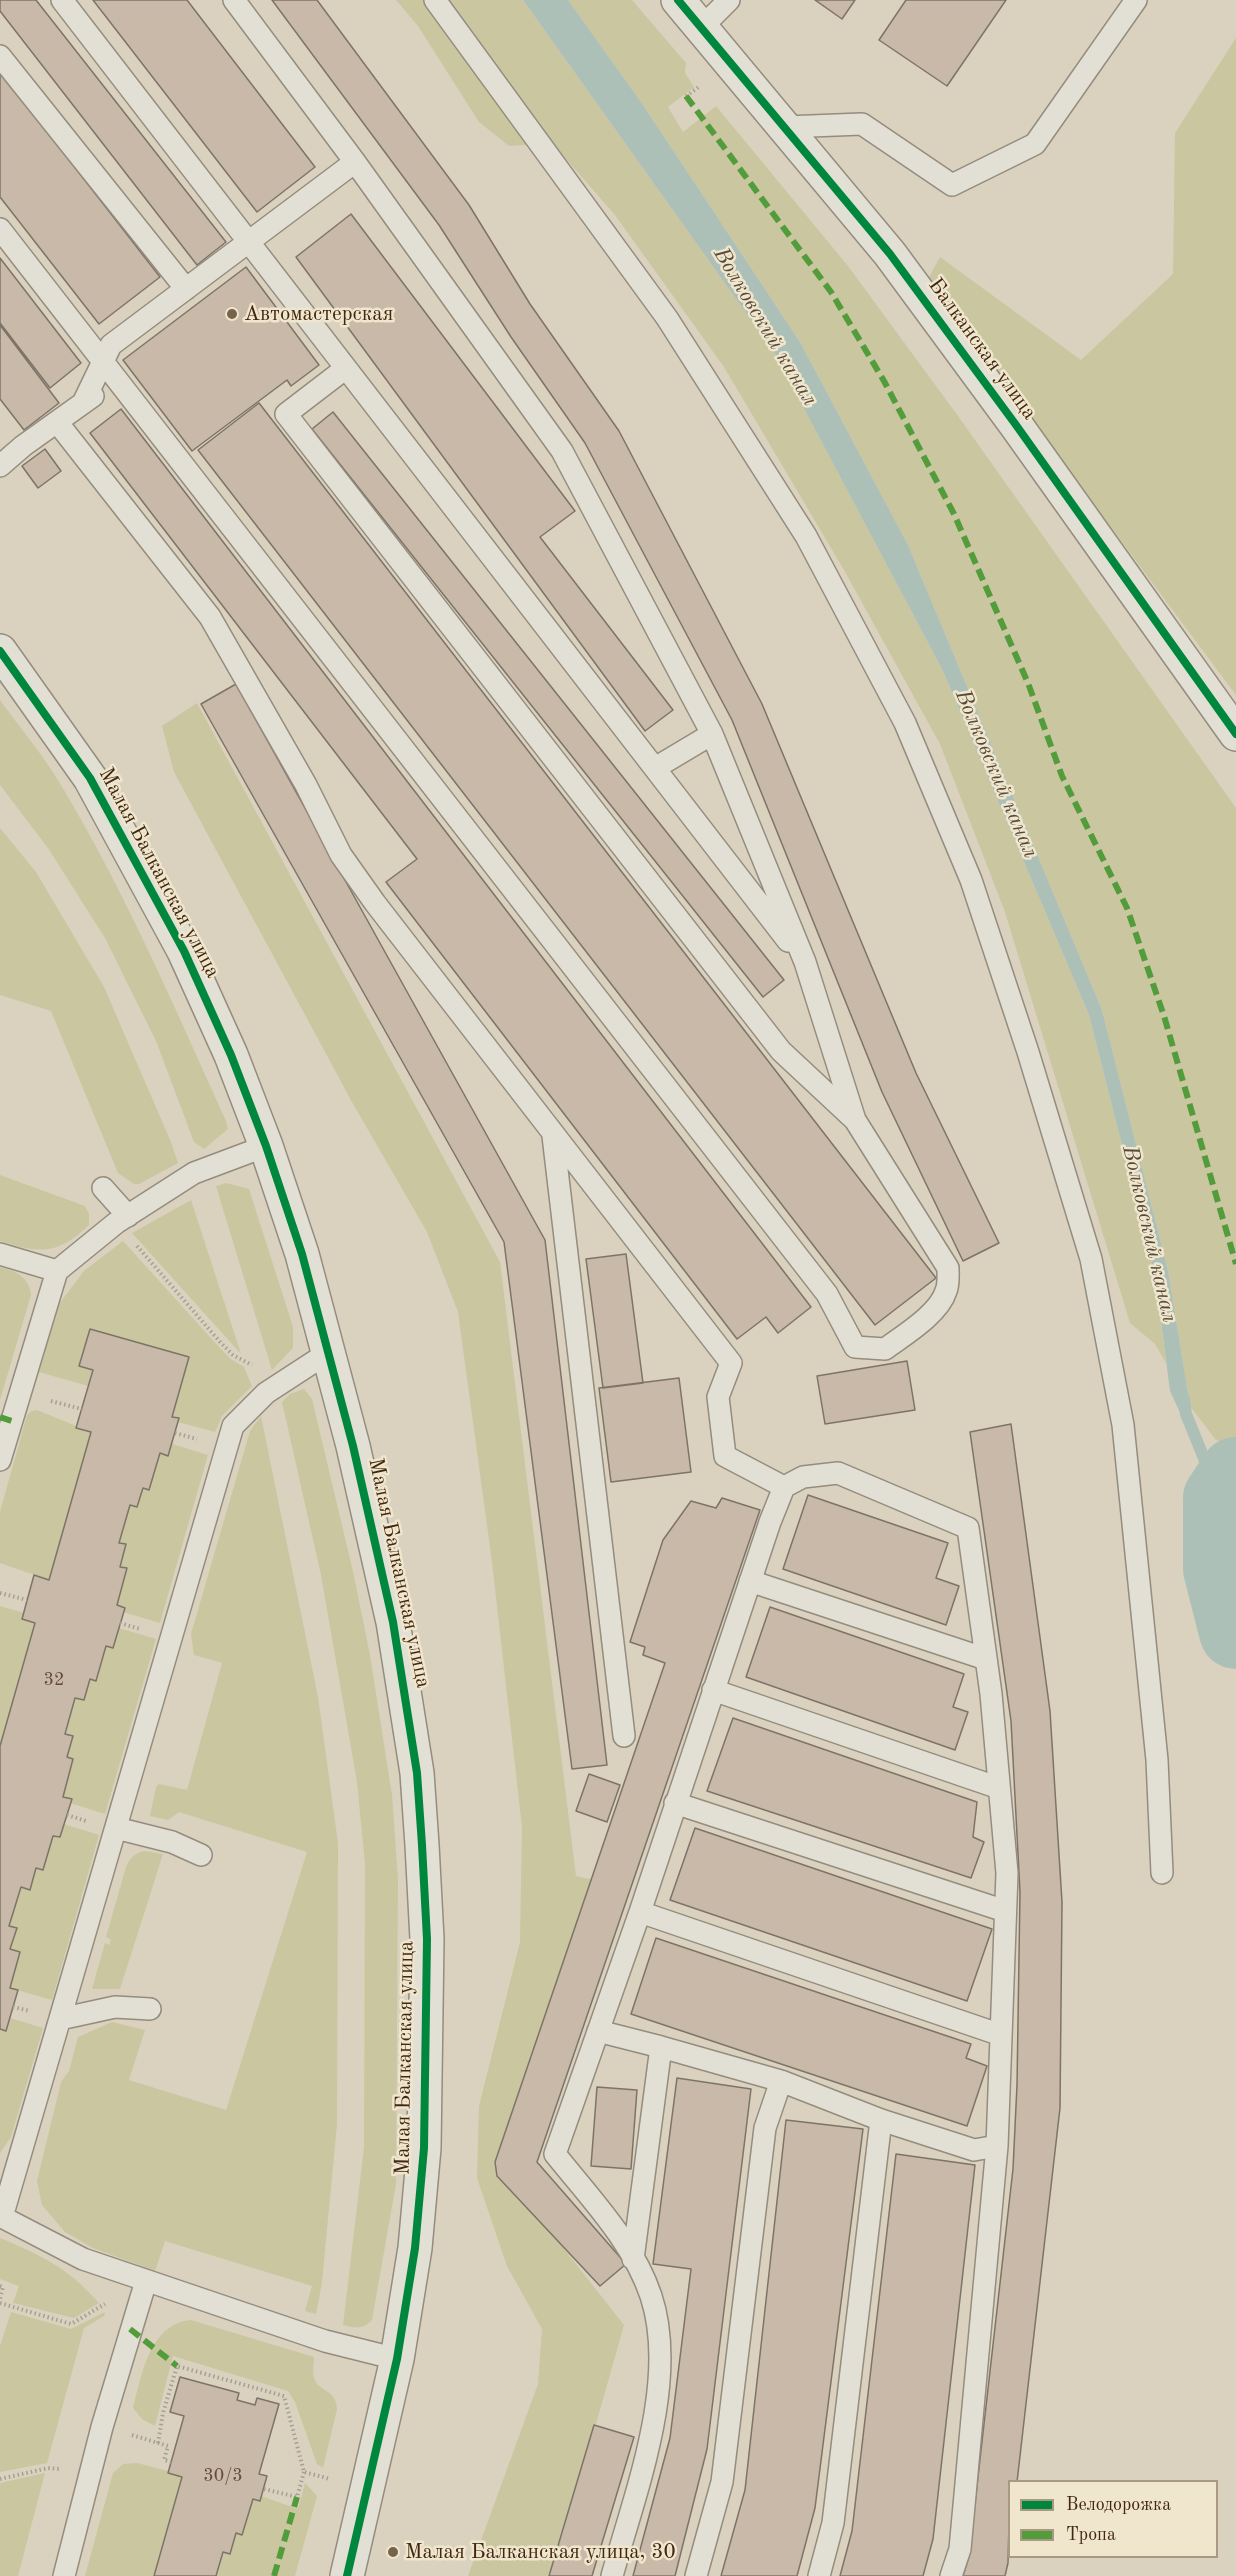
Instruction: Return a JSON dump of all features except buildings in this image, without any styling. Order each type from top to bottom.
[{"type":"street","name":"Балканская улица","points":[[678,0],[890,254],[1016,425],[1236,734]]},
{"type":"street","name":"Малая Балканская улица","points":[[0,651],[90,778],[184,951],[231,1055],[266,1146],[302,1254],[329,1352],[393,1622],[417,1773],[422,1845],[427,1939],[424,2148],[415,2248],[397,2359],[347,2576]]},
{"type":"lane","points":[[62,0],[805,962]]},
{"type":"lane","points":[[0,229],[827,1294],[855,1347],[885,1349],[920,1323],[942,1301],[947,1290],[948,1268],[855,1120],[805,962],[712,734],[562,452],[355,162],[234,0]]},
{"type":"lane","points":[[435,0],[667,318],[806,536],[905,723],[971,880],[1045,1106],[1091,1259],[1100,1303],[1123,1425],[1157,1760],[1162,1873]]},
{"type":"lane","points":[[702,27],[729,0]]},
{"type":"lane","points":[[785,127],[862,124],[952,185],[1035,144],[1136,0]]},
{"type":"lane","points":[[0,56],[186,289]]},
{"type":"lane","points":[[0,466],[23,446],[83,403],[109,370],[111,345],[355,162]]},
{"type":"lane","points":[[346,368],[286,414],[781,1051],[855,1120]]},
{"type":"lane","points":[[57,422],[210,617],[306,785],[341,855],[375,903],[553,1136],[731,1363],[718,1397],[725,1456],[784,1486]]},
{"type":"lane","points":[[655,768],[712,734]]},
{"type":"lane","points":[[553,1136],[624,1736]]},
{"type":"lane","points":[[0,1460],[57,1271],[128,1216],[194,1173],[266,1146]]},
{"type":"lane","points":[[103,1188],[128,1216]]},
{"type":"lane","points":[[0,1254],[57,1271]]},
{"type":"lane","points":[[329,1352],[266,1393],[233,1426],[1,2217],[83,2259],[326,2342],[397,2359]]},
{"type":"lane","points":[[612,2576],[650,2438],[660,2381],[658,2324],[651,2295],[612,2224],[555,2154],[640,1912],[713,1690],[784,1486],[803,1476],[838,1473],[968,1528],[986,1659],[1007,1873],[997,2146],[960,2549],[951,2576]]},
{"type":"lane","points":[[750,1581],[986,1659]]},
{"type":"lane","points":[[713,1690],[999,1788]]},
{"type":"lane","points":[[675,1803],[1005,1911]]},
{"type":"lane","points":[[116,1828],[172,1842],[201,1855]]},
{"type":"lane","points":[[640,1912],[1001,2035]]},
{"type":"lane","points":[[60,2019],[115,2007],[150,2008]]},
{"type":"lane","points":[[598,2031],[661,2046],[781,2081],[881,2120],[974,2150],[997,2146]]},
{"type":"lane","points":[[633,2259],[661,2046]]},
{"type":"lane","points":[[696,2576],[722,2482],[765,2128],[781,2081]]},
{"type":"lane","points":[[819,2576],[833,2523],[881,2120]]},
{"type":"lane","points":[[64,2576],[90,2472],[146,2281]]},
{"type":"path","points":[[136,1245],[221,1343],[238,1358],[258,1367]]},
{"type":"path","points":[[0,1593],[27,1600]]},
{"type":"path","points":[[0,2286],[3,2287],[0,2301],[71,2324],[81,2318]]},
{"type":"path","points":[[171,2462],[164,2460],[168,2446],[158,2443],[163,2413],[177,2366],[284,2396],[304,2472],[297,2497],[264,2489]]},
{"type":"path","points":[[0,2479],[48,2468],[90,2472]]},
{"type":"path","points":[[304,2472],[330,2479]]},
{"type":"shaded area","points":[[396,0],[523,0],[774,352],[943,671],[1089,1015],[1155,1275],[1166,1363],[1155,1344],[1130,1323],[1005,912],[940,744],[844,570],[724,367],[615,215],[552,143],[509,146],[479,122],[418,26]]},
{"type":"shaded area","points":[[568,0],[632,0],[686,63],[685,73],[694,87],[668,107],[683,132],[716,106],[848,266],[958,416],[1236,808],[1236,1441],[1226,1444],[1216,1440],[1190,1406],[1168,1271],[1102,1010],[908,545],[800,342],[643,105]]},
{"type":"shaded area","points":[[1236,38],[1236,695],[927,281],[940,257],[1081,360],[1173,274],[1175,133]]},
{"type":"shaded area","points":[[0,700],[47,763],[107,867],[188,1036],[228,1129],[204,1149],[194,1142],[156,1041],[105,938],[48,848],[0,785]]},
{"type":"shaded area","points":[[197,703],[500,1262],[576,1876],[603,1882],[501,2169],[624,2325],[553,2576],[468,2576],[538,2384],[542,2329],[507,2266],[477,2178],[479,2106],[520,1942],[522,1827],[492,1562],[458,1312],[427,1232],[352,1102],[174,772],[162,726]]},
{"type":"shaded area","points":[[0,828],[36,872],[104,987],[171,1142],[178,1163],[139,1184],[134,1184],[118,1173],[51,1011],[0,995]]},
{"type":"shaded area","points":[[0,1175],[85,1206],[89,1214],[89,1225],[67,1242],[47,1249],[26,1248],[0,1241]]},
{"type":"shaded area","points":[[226,1183],[249,1189],[293,1327],[293,1348],[272,1370],[216,1186]]},
{"type":"shaded area","points":[[191,1200],[241,1354],[132,1233]]},
{"type":"shaded area","points":[[123,1241],[219,1347],[231,1359],[244,1367],[252,1386],[222,1416],[215,1432],[178,1422],[178,1418],[172,1417],[188,1357],[90,1329],[79,1366],[93,1370],[88,1386],[39,1372],[59,1304],[84,1271]]},
{"type":"shaded area","points":[[0,1267],[25,1279],[31,1295],[0,1400]]},
{"type":"shaded area","points":[[304,1389],[312,1399],[354,1576],[370,1655],[392,1795],[398,1879],[396,2184],[372,2320],[359,2327],[343,2325],[364,2147],[365,1864],[357,1782],[321,1575],[282,1402],[290,1394]]},
{"type":"shaded area","points":[[37,1410],[91,1432],[49,1580],[0,1563],[0,1512],[27,1415]]},
{"type":"shaded area","points":[[261,1416],[318,1697],[338,1843],[337,2124],[322,2282],[316,2314],[305,2311],[312,2286],[165,2241],[155,2271],[93,2248],[65,2232],[42,2205],[37,2181],[61,2082],[69,2071],[78,2037],[112,2022],[145,2030],[129,2080],[226,2110],[307,1852],[179,1812],[168,1820],[150,1816],[156,1787],[159,1784],[187,1790],[222,1663],[194,1655],[191,1634],[250,1431]]},
{"type":"shaded area","points":[[172,1444],[208,1455],[160,1623],[123,1612],[117,1605],[127,1569],[120,1567],[126,1545],[119,1543],[130,1505],[137,1507],[143,1488],[149,1490],[160,1453],[168,1455]]},
{"type":"shaded area","points":[[0,1606],[24,1613],[22,1619],[35,1623],[0,1746]]},
{"type":"shaded area","points":[[119,1628],[156,1639],[105,1814],[70,1803],[71,1799],[63,1797],[66,1746],[68,1721],[75,1698],[90,1679],[97,1681],[106,1646],[113,1648]]},
{"type":"shaded area","points":[[64,1824],[99,1835],[52,2000],[10,1988],[20,1952],[10,1949],[17,1928],[9,1926],[21,1887],[30,1889],[36,1868],[43,1870],[53,1836],[60,1837]]},
{"type":"shaded area","points":[[145,1851],[163,1854],[120,1989],[92,1989],[105,1943],[109,1945],[111,1940],[106,1937],[126,1867],[133,1856]]},
{"type":"shaded area","points":[[10,2018],[43,2028],[11,2137],[0,2153],[0,2029],[7,2031]]},
{"type":"shaded area","points":[[0,2238],[54,2264],[88,2291],[99,2303],[74,2318],[13,2303],[19,2286],[0,2279]]},
{"type":"shaded area","points":[[11,2312],[71,2329],[105,2312],[104,2316],[84,2328],[47,2463],[0,2472],[0,2346]]},
{"type":"shaded area","points":[[191,2320],[314,2357],[313,2370],[316,2383],[334,2397],[337,2409],[323,2468],[317,2464],[295,2402],[288,2391],[173,2356],[155,2426],[142,2419],[133,2408],[150,2353],[165,2331]]},
{"type":"shaded area","points":[[137,2463],[182,2477],[154,2576],[85,2576],[113,2473],[123,2464]]},
{"type":"shaded area","points":[[45,2473],[18,2576],[0,2576],[0,2483]]},
{"type":"shaded area","points":[[305,2483],[317,2496],[295,2576],[216,2576],[223,2552],[230,2554],[236,2533],[242,2534],[253,2499],[260,2501],[261,2496],[298,2509]]},
{"type":"water","points":[[523,0],[568,0],[643,105],[800,342],[908,545],[1102,1010],[1168,1271],[1191,1412],[1182,1417],[1170,1391],[1155,1275],[1089,1015],[943,671],[774,352]]},
{"type":"waterway","name":"Волковский канал","points":[[1184,1399],[1186,1414],[1220,1498]]},
{"type":"waterway","name":"Волковский канал","points":[[1236,1474],[1220,1498],[1220,1569],[1236,1632]]},
{"type":"marked path","points":[[686,96],[831,292],[884,381],[954,514],[1028,683],[1062,776],[1127,908],[1164,1016],[1236,1264]]},
{"type":"marked path","points":[[0,1417],[12,1421]]},
{"type":"marked path","points":[[130,2329],[177,2366]]},
{"type":"marked path","points":[[274,2576],[297,2497]]},
{"type":"cycle path","points":[[678,0],[890,254],[1016,425],[1236,734]]},
{"type":"cycle path","points":[[0,651],[90,778],[184,951],[231,1055],[266,1146],[302,1254],[353,1446],[393,1622],[417,1773],[422,1845],[427,1939],[424,2148],[415,2248],[397,2359],[347,2576]]},
{"type":"place","name":"Автомастерская","points":[[232,314]]},
{"type":"place","name":"Малая Балканская улица, 30","points":[[393,2552]]}]
